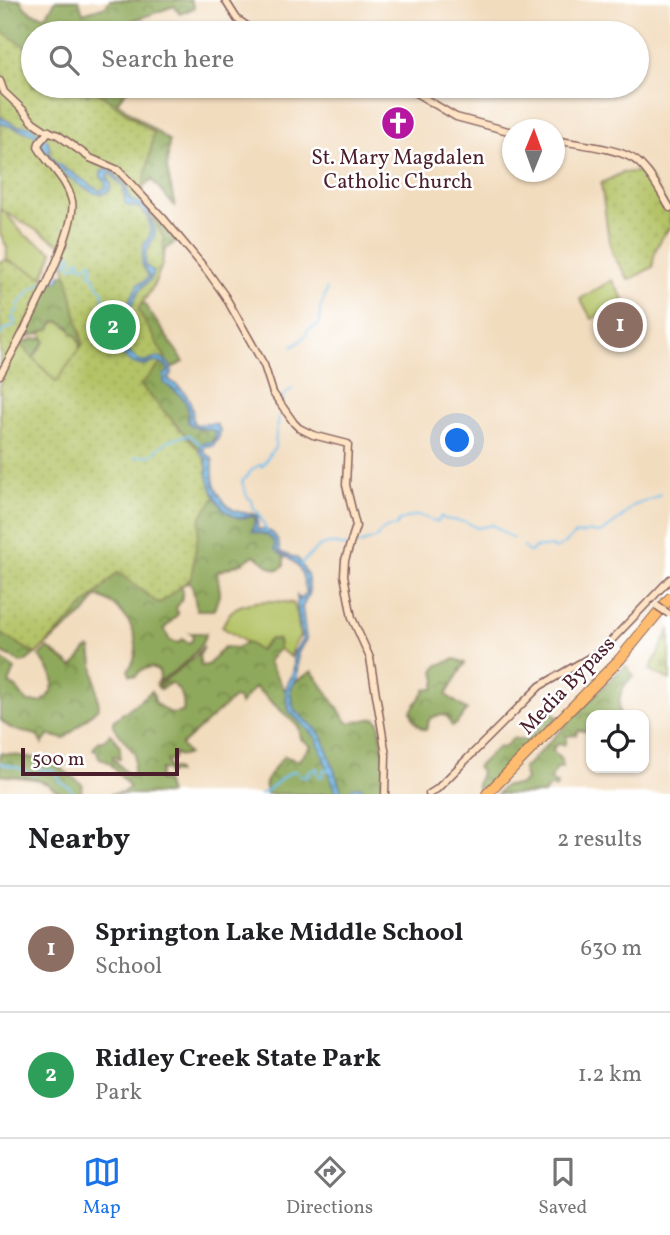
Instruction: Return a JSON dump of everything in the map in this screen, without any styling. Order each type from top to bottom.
[{"type":"highway","name":"Media Bypass","points":[[487,794],[620,659],[670,598]]},
{"type":"highway","name":"Media Bypass","points":[[493,794],[623,662],[670,605]]},
{"type":"street","points":[[225,0],[240,21]]},
{"type":"street","points":[[0,81],[5,92],[36,125],[47,134],[58,135],[90,158],[118,170],[172,228],[225,296],[264,365],[273,393],[295,424],[313,435],[348,444],[346,485],[356,526],[345,560],[344,575],[352,618],[370,658],[386,755],[385,794]]},
{"type":"street","points":[[424,98],[456,117],[502,129]]},
{"type":"street","points":[[0,375],[61,251],[72,214],[73,205],[65,184],[38,146],[47,134]]},
{"type":"street","points":[[565,142],[614,151],[635,159],[670,208]]},
{"type":"street","points":[[429,794],[540,686],[602,650],[670,579]]},
{"type":"street","points":[[650,601],[670,615]]},
{"type":"green space","points":[[0,0],[21,0],[30,12],[46,16],[56,0],[79,0],[83,13],[106,6],[110,0],[191,0],[194,8],[180,14],[174,6],[132,21],[21,21],[21,98],[120,98],[117,102],[169,141],[167,169],[175,207],[152,180],[138,192],[179,239],[165,250],[157,278],[143,302],[184,362],[171,368],[163,359],[0,117]]},
{"type":"green space","points":[[0,30],[21,44],[21,98],[105,98],[154,133],[142,194],[164,239],[162,265],[153,287],[138,310],[166,359],[140,385],[203,454],[217,495],[201,516],[191,578],[159,604],[118,572],[36,654],[0,633],[0,261],[7,260],[48,279],[18,342],[56,382],[83,344],[60,244],[0,209]]},
{"type":"green space","points":[[646,171],[670,211],[670,227],[658,246],[653,267],[629,280],[613,255],[601,183],[622,173]]},
{"type":"green space","points":[[0,206],[23,234],[53,252],[41,282],[6,281],[7,247],[0,234]]},
{"type":"green space","points":[[68,270],[132,300],[162,363],[169,371],[164,383],[186,402],[188,418],[198,429],[211,429],[216,432],[210,444],[203,443],[200,454],[207,458],[220,501],[237,517],[254,516],[256,518],[252,531],[268,535],[276,543],[275,549],[284,557],[284,566],[278,570],[254,555],[244,562],[217,572],[220,592],[214,610],[197,610],[190,582],[182,585],[182,600],[176,608],[178,614],[164,629],[170,641],[179,643],[182,639],[188,643],[193,636],[190,633],[206,633],[193,655],[156,684],[160,678],[159,671],[151,667],[141,670],[136,676],[130,675],[128,670],[133,662],[136,645],[132,628],[116,607],[97,596],[85,613],[25,662],[20,663],[0,652],[0,378],[20,341],[23,343],[43,338],[45,341],[33,360],[56,383],[79,352],[80,343],[76,335],[72,334],[70,327],[59,321],[53,323],[50,329],[24,337],[43,296],[47,294],[45,289]]},
{"type":"green space","points":[[612,280],[624,300],[592,319],[580,299]]},
{"type":"green space","points":[[59,321],[73,331],[81,346],[56,383],[33,357],[45,341],[41,332],[50,329],[53,323]]},
{"type":"green space","points":[[275,601],[293,603],[297,613],[300,636],[293,647],[291,657],[279,649],[278,640],[259,651],[222,627],[235,608]]},
{"type":"green space","points":[[670,629],[670,680],[650,670]]},
{"type":"green space","points":[[270,639],[278,640],[279,649],[268,661],[284,689],[312,671],[348,723],[375,718],[379,722],[385,757],[384,794],[266,794],[266,783],[284,756],[298,761],[311,746],[301,739],[299,727],[255,687],[240,704],[238,699],[234,698],[181,745],[188,754],[183,756],[175,753],[172,760],[167,760],[168,767],[177,770],[177,773],[169,774],[161,769],[159,780],[165,781],[169,794],[110,794],[123,792],[130,787],[110,763],[98,757],[98,752],[93,749],[110,734],[120,748],[120,759],[113,756],[113,759],[130,775],[133,773],[135,754],[113,726],[113,721],[152,691],[156,704],[172,714],[183,712],[182,696],[175,686],[171,683],[160,689],[157,686],[195,657],[203,647],[199,656],[201,666],[208,665],[224,647],[237,648],[247,642],[259,651]]},
{"type":"green space","points":[[48,648],[73,667],[86,650],[91,649],[99,707],[64,739],[49,735],[42,744],[37,735],[12,729],[0,719],[0,658],[15,669],[9,684],[28,702],[42,702],[52,690],[53,684],[51,673],[39,656]]},
{"type":"green space","points":[[455,659],[465,663],[446,695],[467,710],[452,726],[447,716],[440,715],[430,718],[426,730],[423,729],[416,723],[411,711],[426,689],[434,689],[434,672],[438,665]]},
{"type":"green space","points":[[626,666],[634,676],[621,693],[620,710],[586,710],[586,731],[578,730],[576,735],[566,736],[564,745],[557,744],[552,750],[562,761],[563,767],[557,768],[552,777],[552,782],[557,784],[556,788],[549,787],[544,794],[497,794],[504,786],[520,785],[526,780],[523,769]]},
{"type":"green space","points":[[546,707],[558,717],[481,794],[477,785],[481,772],[477,767],[498,747],[504,748],[513,738],[525,741],[538,729],[536,723],[545,714],[543,710]]},
{"type":"green space","points":[[0,753],[47,760],[83,785],[80,794],[62,794],[35,779],[0,775]]},
{"type":"water","points":[[0,117],[17,126],[30,126],[48,141],[48,151],[56,163],[100,191],[106,187],[101,173],[104,169],[111,170],[126,186],[130,200],[142,203],[148,210],[155,231],[146,251],[145,265],[154,272],[151,279],[140,289],[132,305],[127,310],[111,316],[109,322],[114,339],[139,361],[146,362],[160,357],[169,364],[172,374],[168,378],[187,397],[193,422],[197,425],[216,424],[220,430],[213,446],[203,449],[212,458],[213,480],[220,496],[232,509],[258,515],[257,529],[274,534],[280,552],[298,559],[307,575],[309,594],[302,607],[306,639],[298,653],[297,677],[290,691],[295,711],[323,738],[342,793],[346,794],[337,794],[316,737],[290,712],[287,700],[286,688],[293,672],[294,654],[302,641],[297,596],[300,600],[306,593],[299,568],[276,551],[275,543],[268,535],[252,531],[256,518],[254,516],[241,518],[231,515],[214,495],[207,472],[207,459],[201,454],[200,444],[213,441],[216,432],[195,427],[188,422],[186,403],[164,383],[164,375],[169,371],[166,366],[158,362],[142,365],[132,362],[125,358],[109,336],[106,327],[108,312],[125,306],[138,284],[149,277],[142,264],[143,248],[151,234],[148,216],[140,208],[127,205],[124,188],[111,174],[107,177],[111,184],[110,190],[100,194],[89,190],[53,164],[36,136],[0,123]]},
{"type":"water","points":[[357,787],[362,788],[366,794],[359,791],[346,794]]},
{"type":"waterway","points":[[50,280],[58,279],[57,269],[68,255],[71,255],[72,261],[68,260],[67,263],[71,266],[76,266],[78,259],[80,265],[85,267],[92,262],[93,269],[89,274],[93,275],[102,290],[104,300],[100,305],[106,315]]},
{"type":"waterway","points":[[0,336],[4,330],[14,326],[15,320],[12,320],[15,312],[19,310],[18,305],[31,290],[44,281]]},
{"type":"waterway","points":[[292,347],[302,340],[308,330],[320,323],[320,309],[327,289]]},
{"type":"waterway","points":[[281,402],[284,395],[293,388]]},
{"type":"waterway","points":[[267,531],[242,482],[253,469],[261,464],[262,467],[275,448],[279,417]]},
{"type":"waterway","points":[[135,457],[152,455],[168,441],[189,435],[200,444]]},
{"type":"waterway","points":[[523,546],[531,552],[534,548],[552,546],[552,549],[555,549],[575,534],[602,532],[633,506],[660,494]]},
{"type":"waterway","points":[[353,546],[377,538],[385,529],[396,527],[401,520],[415,516],[438,522],[441,516],[444,519],[466,522],[477,528],[493,525],[513,539]]},
{"type":"waterway","points":[[300,565],[321,546],[348,546]]},
{"type":"waterway","points":[[0,763],[33,774],[41,769],[53,770],[59,776],[58,780],[74,794]]},
{"type":"waterway","points":[[260,794],[295,771],[302,776],[309,776],[307,772],[316,768],[320,777],[323,776],[323,770],[329,771]]},
{"type":"place","name":"St. Mary Magdalen Catholic Church","points":[[398,123]]},
{"type":"place","name":"Springton Lake Middle School","points":[[620,325]]},
{"type":"place","name":"Ridley Creek State Park","points":[[113,327]]}]
